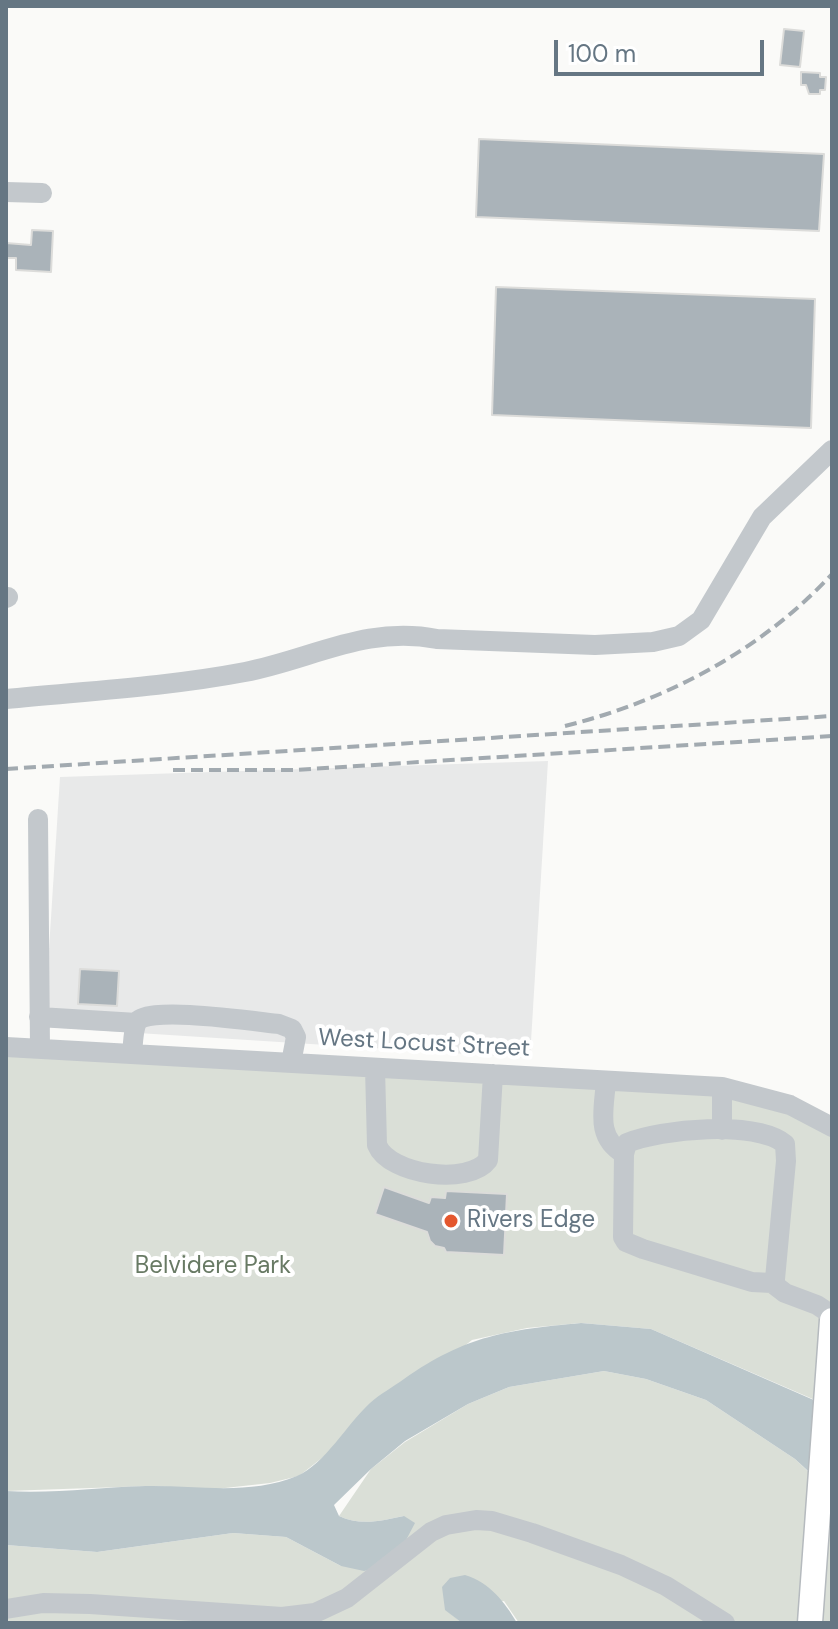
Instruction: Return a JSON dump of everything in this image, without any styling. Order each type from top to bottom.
[{"type":"main road","points":[[810,1623],[832,1317]]},
{"type":"street","points":[[6,192],[42,193]]},
{"type":"street","points":[[6,699],[187,682],[249,671],[377,636],[412,634],[437,639],[595,645],[653,642],[679,636],[701,620],[762,517],[832,450]]},
{"type":"street","points":[[38,819],[40,1048]]},
{"type":"street","points":[[132,1054],[137,1023],[141,1018],[164,1013],[279,1024],[292,1029],[296,1037],[291,1063]]},
{"type":"street","points":[[39,1017],[137,1023]]},
{"type":"street","name":"West Locust Street","points":[[6,1047],[722,1087],[790,1105],[832,1127]]},
{"type":"street","points":[[375,1068],[376,1129],[380,1152],[421,1172],[457,1174],[470,1173],[488,1160],[493,1074]]},
{"type":"street","points":[[606,1081],[604,1132],[613,1148],[624,1154]]},
{"type":"street","points":[[722,1087],[722,1130]]},
{"type":"street","points":[[772,1283],[775,1279],[785,1176],[785,1144],[773,1137],[700,1129],[627,1143],[624,1154],[623,1237],[626,1242],[752,1282],[772,1283],[785,1293],[817,1305],[832,1317]]},
{"type":"street","points":[[6,1609],[43,1603],[282,1617],[315,1613],[347,1598],[431,1532],[461,1521],[476,1520],[492,1521],[532,1533],[621,1565],[666,1586],[725,1623]]},
{"type":"shaded area","points":[[548,761],[530,1058],[44,1027],[60,777]]},
{"type":"shaded area","points":[[581,1323],[651,1329],[832,1408],[832,1493],[795,1459],[706,1400],[646,1379],[604,1371],[509,1387],[468,1404],[405,1441],[371,1469],[334,1505],[339,1516],[363,1522],[404,1516],[415,1523],[405,1542],[376,1568],[364,1571],[341,1566],[286,1537],[233,1533],[97,1552],[6,1545],[6,1491],[146,1486],[241,1488],[279,1482],[307,1470],[374,1400],[427,1364],[488,1337]]},
{"type":"shaded area","points":[[465,1575],[482,1582],[496,1594],[517,1623],[462,1623],[445,1610],[442,1587],[450,1578]]},
{"type":"green space","name":"Belvidere Park","points":[[6,1047],[722,1087],[832,1127],[832,1313],[822,1403],[651,1329],[581,1323],[527,1328],[472,1340],[299,1476],[270,1483],[216,1489],[149,1486],[6,1491]]},
{"type":"green space","points":[[604,1371],[646,1379],[706,1400],[795,1459],[832,1494],[832,1623],[519,1623],[504,1601],[445,1609],[462,1623],[6,1623],[6,1545],[97,1552],[233,1533],[286,1537],[341,1566],[404,1516],[363,1522],[339,1516],[371,1469],[405,1442],[468,1404],[509,1387]]},
{"type":"building","points":[[784,29],[804,31],[800,67],[780,65]]},
{"type":"building","points":[[801,72],[820,73],[820,77],[826,77],[825,90],[820,90],[820,94],[809,94],[806,85],[801,85]]},
{"type":"building","points":[[479,139],[824,154],[819,231],[476,217]]},
{"type":"building","points":[[32,230],[53,231],[51,272],[16,270],[16,258],[6,258],[6,243],[31,245]]},
{"type":"building","points":[[496,287],[815,299],[811,428],[492,415]]},
{"type":"building","points":[[80,969],[119,971],[117,1006],[78,1004]]},
{"type":"building","name":"Rivers Edge","points":[[384,1187],[429,1203],[431,1197],[445,1198],[446,1191],[507,1194],[504,1255],[446,1252],[430,1241],[427,1232],[375,1214]]},
{"type":"railway","points":[[565,726],[639,703],[709,670],[774,627],[832,574]]},
{"type":"railway","points":[[6,769],[832,716]]},
{"type":"railway","points":[[173,770],[294,770],[832,736]]},
{"type":"place","name":"Rivers Edge","points":[[451,1221]]}]
